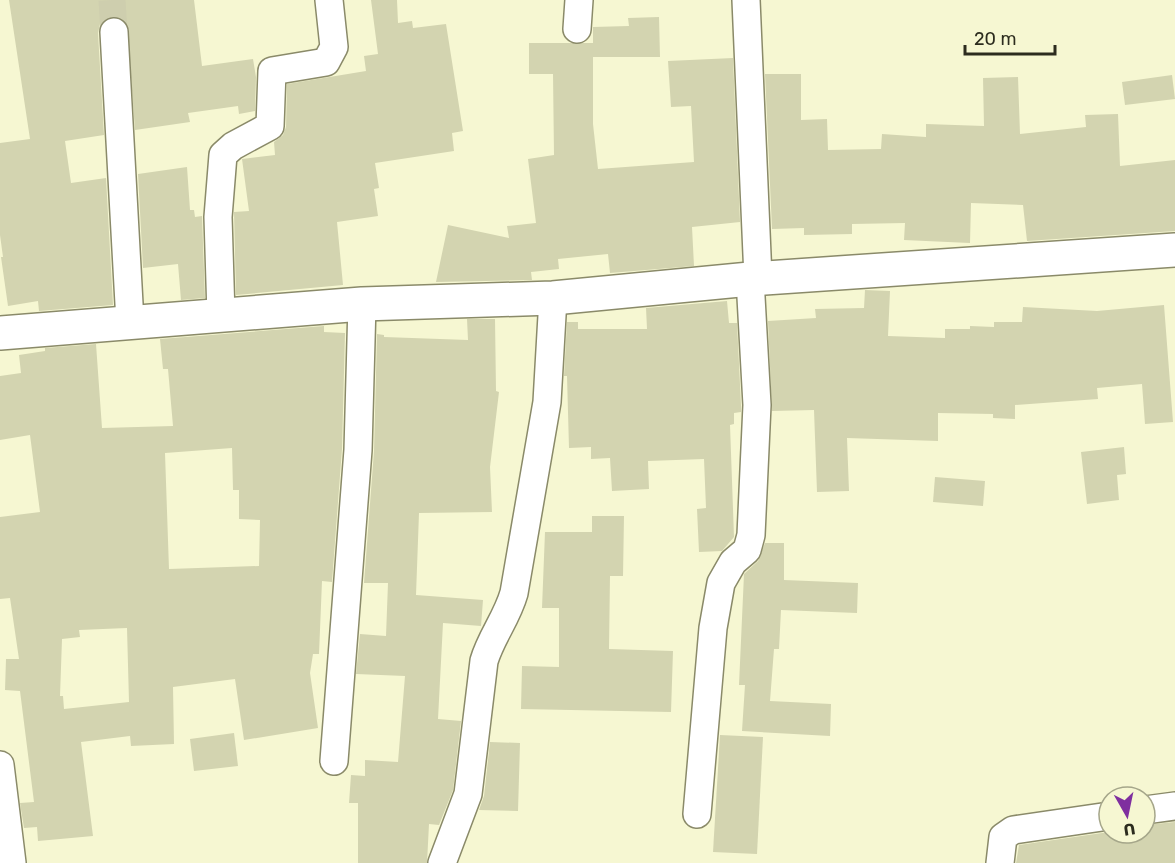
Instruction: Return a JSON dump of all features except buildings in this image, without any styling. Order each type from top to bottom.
[{"type":"street","points":[[221,315],[218,218],[222,155],[232,146],[270,126],[272,70],[326,62],[334,47],[329,0]]},
{"type":"street","points":[[578,29],[579,0]]},
{"type":"street","points":[[697,814],[713,628],[722,583],[733,562],[747,550],[751,535],[757,405],[746,0]]},
{"type":"street","points":[[114,32],[130,322]]},
{"type":"street","points":[[0,333],[362,304],[554,298],[754,278],[1175,250]]},
{"type":"street","points":[[442,863],[468,794],[484,661],[508,613],[514,594],[547,402],[554,298]]},
{"type":"street","points":[[334,761],[358,450],[362,304]]},
{"type":"street","points":[[0,765],[12,863]]},
{"type":"street","points":[[1157,808],[1175,806]]},
{"type":"street","points":[[1000,863],[1003,837],[1013,830],[1097,818]]},
{"type":"tunnel","points":[[112,0],[114,32]]}]
